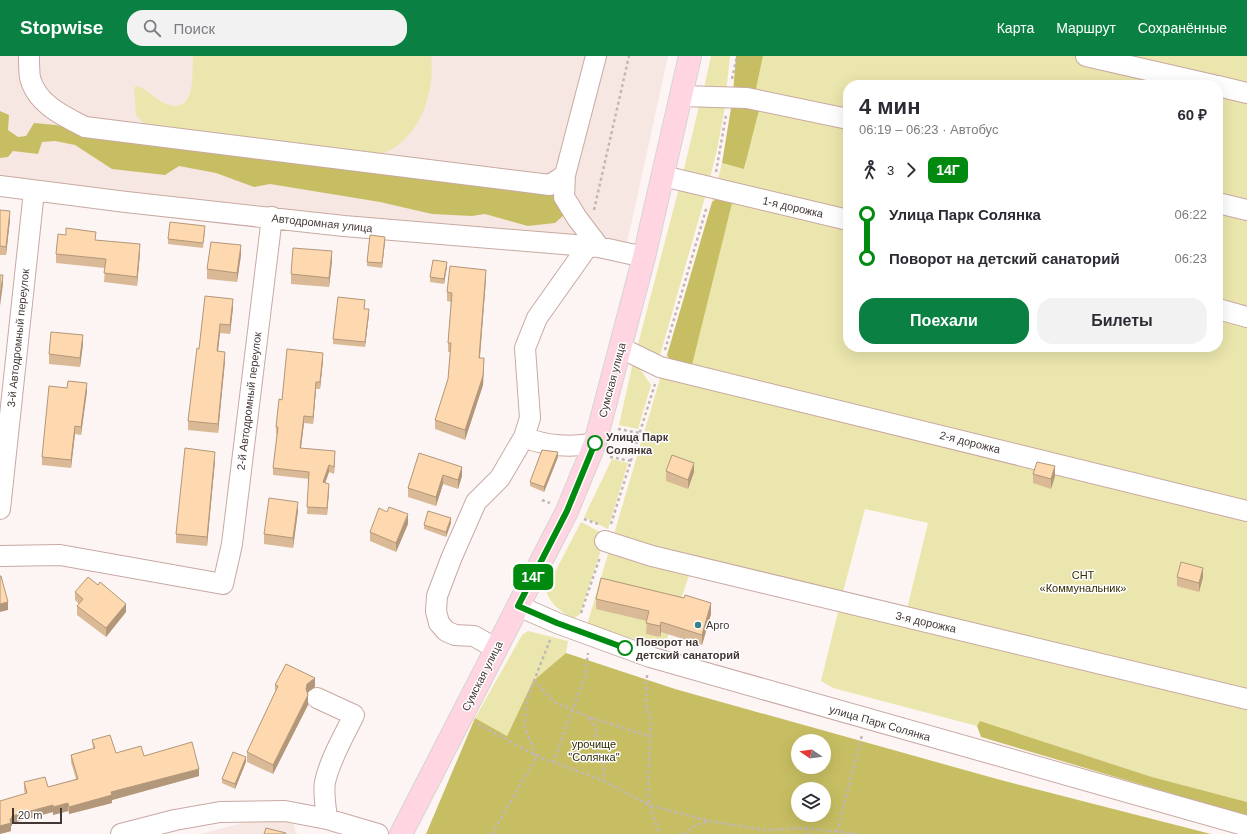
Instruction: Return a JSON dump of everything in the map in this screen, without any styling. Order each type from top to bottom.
[{"type":"main road","name":"Сумская улица","points":[[401,834],[567,511],[595,443],[621,348],[664,176],[690,56]]},
{"type":"street","points":[[29,56],[30,79],[41,98],[56,112],[85,127],[550,185],[565,175]]},
{"type":"street","points":[[496,648],[474,636],[454,635],[446,631],[439,623],[437,617],[437,596],[451,559],[476,502],[500,478],[524,437],[530,418],[525,348],[537,318],[592,242],[564,197],[565,175],[596,56]]},
{"type":"street","points":[[1086,56],[1191,80]]},
{"type":"street","points":[[1223,87],[1247,93]]},
{"type":"street","points":[[682,96],[729,97],[768,101],[843,118]]},
{"type":"street","name":"1-я дорожка","points":[[664,176],[843,219]]},
{"type":"street","name":"Автодромная улица","points":[[0,186],[344,226],[592,242],[644,257]]},
{"type":"street","name":"3-й Автодромный переулок","points":[[0,510],[34,191]]},
{"type":"street","points":[[1223,204],[1247,210]]},
{"type":"street","name":"2-й Автодромный переулок","points":[[0,556],[60,555],[223,584],[232,544],[272,217]]},
{"type":"street","points":[[1223,310],[1247,317]]},
{"type":"street","name":"2-я дорожка","points":[[621,348],[660,367],[1247,511]]},
{"type":"street","points":[[524,437],[535,442],[579,447],[595,443]]},
{"type":"street","name":"3-я дорожка","points":[[605,541],[652,556],[1247,699]]},
{"type":"street","name":"улица Парк Солянка","points":[[518,606],[557,623],[650,657],[1247,826]]},
{"type":"street","points":[[317,698],[354,715],[334,755],[325,781],[324,795],[327,819]]},
{"type":"street","points":[[121,834],[175,820],[220,812],[285,811],[327,819],[378,834]]},
{"type":"path","points":[[592,242],[629,56]]},
{"type":"path","points":[[553,763],[585,676],[583,632],[605,541],[640,433],[713,187],[737,56]]},
{"type":"path","points":[[616,435],[618,429],[640,433]]},
{"type":"path","points":[[537,756],[524,726],[528,696],[557,623]]},
{"type":"path","points":[[650,657],[645,683],[646,704],[651,719],[648,786],[649,805],[660,834]]},
{"type":"path","points":[[534,680],[554,702],[589,717],[651,737]]},
{"type":"path","points":[[462,716],[537,756],[604,780],[649,805],[709,821],[765,830],[804,828],[859,834]]},
{"type":"path","points":[[589,717],[597,732],[595,748],[604,761],[604,780]]},
{"type":"path","points":[[837,832],[866,719]]},
{"type":"path","points":[[492,834],[537,756]]},
{"type":"path","points":[[683,834],[694,826],[709,821]]},
{"type":"path","points":[[804,828],[809,834]]},
{"type":"shaded area","points":[[0,56],[668,56],[624,257],[0,184]]},
{"type":"shaded area","points":[[270,816],[292,819],[296,833],[300,834],[200,834]]},
{"type":"green space","points":[[193,56],[431,56],[431,82],[425,107],[413,130],[394,148],[377,155],[145,125],[136,115],[134,88],[136,86],[143,88],[160,101],[172,105],[180,105],[186,101],[190,94],[192,85]]},
{"type":"green space","points":[[711,56],[730,56],[726,93],[704,88]]},
{"type":"green space","points":[[736,56],[763,56],[755,94],[733,93]]},
{"type":"green space","name":"СНТ «Коммунальник»","points":[[763,56],[1247,56],[1247,802],[1152,777],[980,721],[977,726],[833,688],[821,681],[840,604],[904,621],[928,523],[865,509],[843,592],[840,595],[691,570],[664,648],[587,625],[667,355],[674,366],[721,196],[712,202],[722,163],[745,169],[755,94]]},
{"type":"green space","points":[[726,101],[717,150],[709,182],[683,173],[700,102]]},
{"type":"green space","points":[[732,102],[760,106],[744,169],[722,163]]},
{"type":"green space","points":[[0,111],[9,115],[8,130],[18,137],[26,136],[34,123],[56,125],[80,130],[447,177],[470,186],[500,186],[557,193],[564,215],[555,223],[528,226],[485,214],[472,216],[432,214],[380,202],[270,184],[254,187],[216,173],[179,166],[165,175],[112,169],[75,145],[55,141],[42,142],[38,154],[13,151],[8,157],[0,158]]},
{"type":"green space","points":[[679,188],[707,190],[659,359],[637,348]]},
{"type":"green space","points":[[721,196],[733,199],[691,369],[674,366],[667,355],[712,202]]},
{"type":"green space","points":[[633,362],[636,363],[651,385],[638,429],[619,425]]},
{"type":"green space","points":[[612,459],[628,463],[608,529],[584,517]]},
{"type":"green space","points":[[581,522],[606,535],[580,614],[575,618],[561,611],[553,603],[547,594],[546,589]]},
{"type":"green space","points":[[528,631],[568,641],[566,653],[533,681],[507,736],[475,718],[522,635]]},
{"type":"green space","name":"урочище \"Солянка\"","points":[[566,653],[675,689],[997,779],[1211,834],[426,834],[475,718],[507,736],[533,681]]},
{"type":"green space","points":[[980,721],[1152,777],[1247,802],[1247,816],[981,737],[977,726]]},
{"type":"building","points":[[0,210],[10,211],[6,247],[0,246]]},
{"type":"building","points":[[170,222],[205,226],[203,243],[168,239]]},
{"type":"building","points":[[66,228],[96,232],[95,240],[140,244],[137,277],[104,273],[106,259],[56,254],[58,234],[66,235]]},
{"type":"building","points":[[370,235],[385,237],[382,263],[367,262]]},
{"type":"building","points":[[211,242],[241,245],[237,273],[207,269]]},
{"type":"building","points":[[293,248],[332,251],[329,278],[291,274]]},
{"type":"building","points":[[433,260],[447,262],[444,279],[430,277]]},
{"type":"building","points":[[450,266],[486,270],[479,358],[484,358],[483,376],[465,430],[435,420],[448,379],[451,343],[448,343],[452,293],[447,292]]},
{"type":"building","points":[[0,275],[3,275],[0,298]]},
{"type":"building","points":[[205,296],[233,299],[230,325],[220,324],[217,351],[225,352],[218,424],[188,421]]},
{"type":"building","points":[[338,297],[365,300],[364,309],[369,309],[365,342],[333,339]]},
{"type":"building","points":[[51,332],[83,335],[80,358],[49,354]]},
{"type":"building","points":[[287,349],[323,353],[320,382],[316,382],[313,417],[304,416],[300,448],[335,451],[334,467],[329,465],[323,482],[329,484],[327,508],[307,507],[309,472],[273,468],[278,427],[276,427],[279,399],[282,400]]},
{"type":"building","points":[[68,381],[87,383],[81,427],[75,426],[71,460],[42,457],[49,386],[67,388]]},
{"type":"building","points":[[185,448],[215,452],[207,537],[176,534]]},
{"type":"building","points":[[542,450],[558,452],[544,487],[530,482]]},
{"type":"building","points":[[419,453],[462,467],[458,480],[443,475],[436,497],[408,488]]},
{"type":"building","points":[[672,455],[694,463],[688,480],[666,471]]},
{"type":"building","points":[[1037,462],[1055,466],[1051,479],[1033,474]]},
{"type":"building","points":[[269,498],[298,502],[293,538],[264,534]]},
{"type":"building","points":[[389,507],[408,514],[396,543],[370,532],[379,508],[387,512]]},
{"type":"building","points":[[428,511],[451,518],[446,532],[424,525]]},
{"type":"building","points":[[1181,562],[1203,568],[1199,583],[1177,577]]},
{"type":"building","points":[[0,576],[8,602],[0,604]]},
{"type":"building","points":[[88,577],[98,585],[100,582],[126,604],[106,628],[77,606],[83,599],[75,592]]},
{"type":"building","points":[[601,578],[684,598],[685,595],[711,603],[702,635],[661,622],[660,626],[646,623],[649,611],[596,599]]},
{"type":"building","points":[[286,664],[315,678],[307,684],[306,689],[308,695],[273,765],[247,752],[278,686],[275,685]]},
{"type":"building","points":[[110,735],[116,753],[141,746],[144,756],[192,742],[199,769],[111,792],[112,795],[69,807],[68,803],[53,807],[53,805],[12,816],[10,819],[11,823],[0,826],[0,801],[27,793],[24,782],[45,777],[48,787],[78,779],[71,755],[95,748],[92,740]]},
{"type":"building","points":[[233,752],[246,757],[235,784],[222,779]]},
{"type":"building","points":[[266,828],[286,833],[264,834]]},
{"type":"bus line","name":"14Г","points":[[595,443],[567,511],[518,606],[557,623],[625,648]]},
{"type":"place","name":"Улица Парк Солянка","points":[[595,443]]},
{"type":"place","name":"Арго","points":[[698,625]]},
{"type":"place","name":"Поворот на детский санаторий","points":[[625,648]]}]
